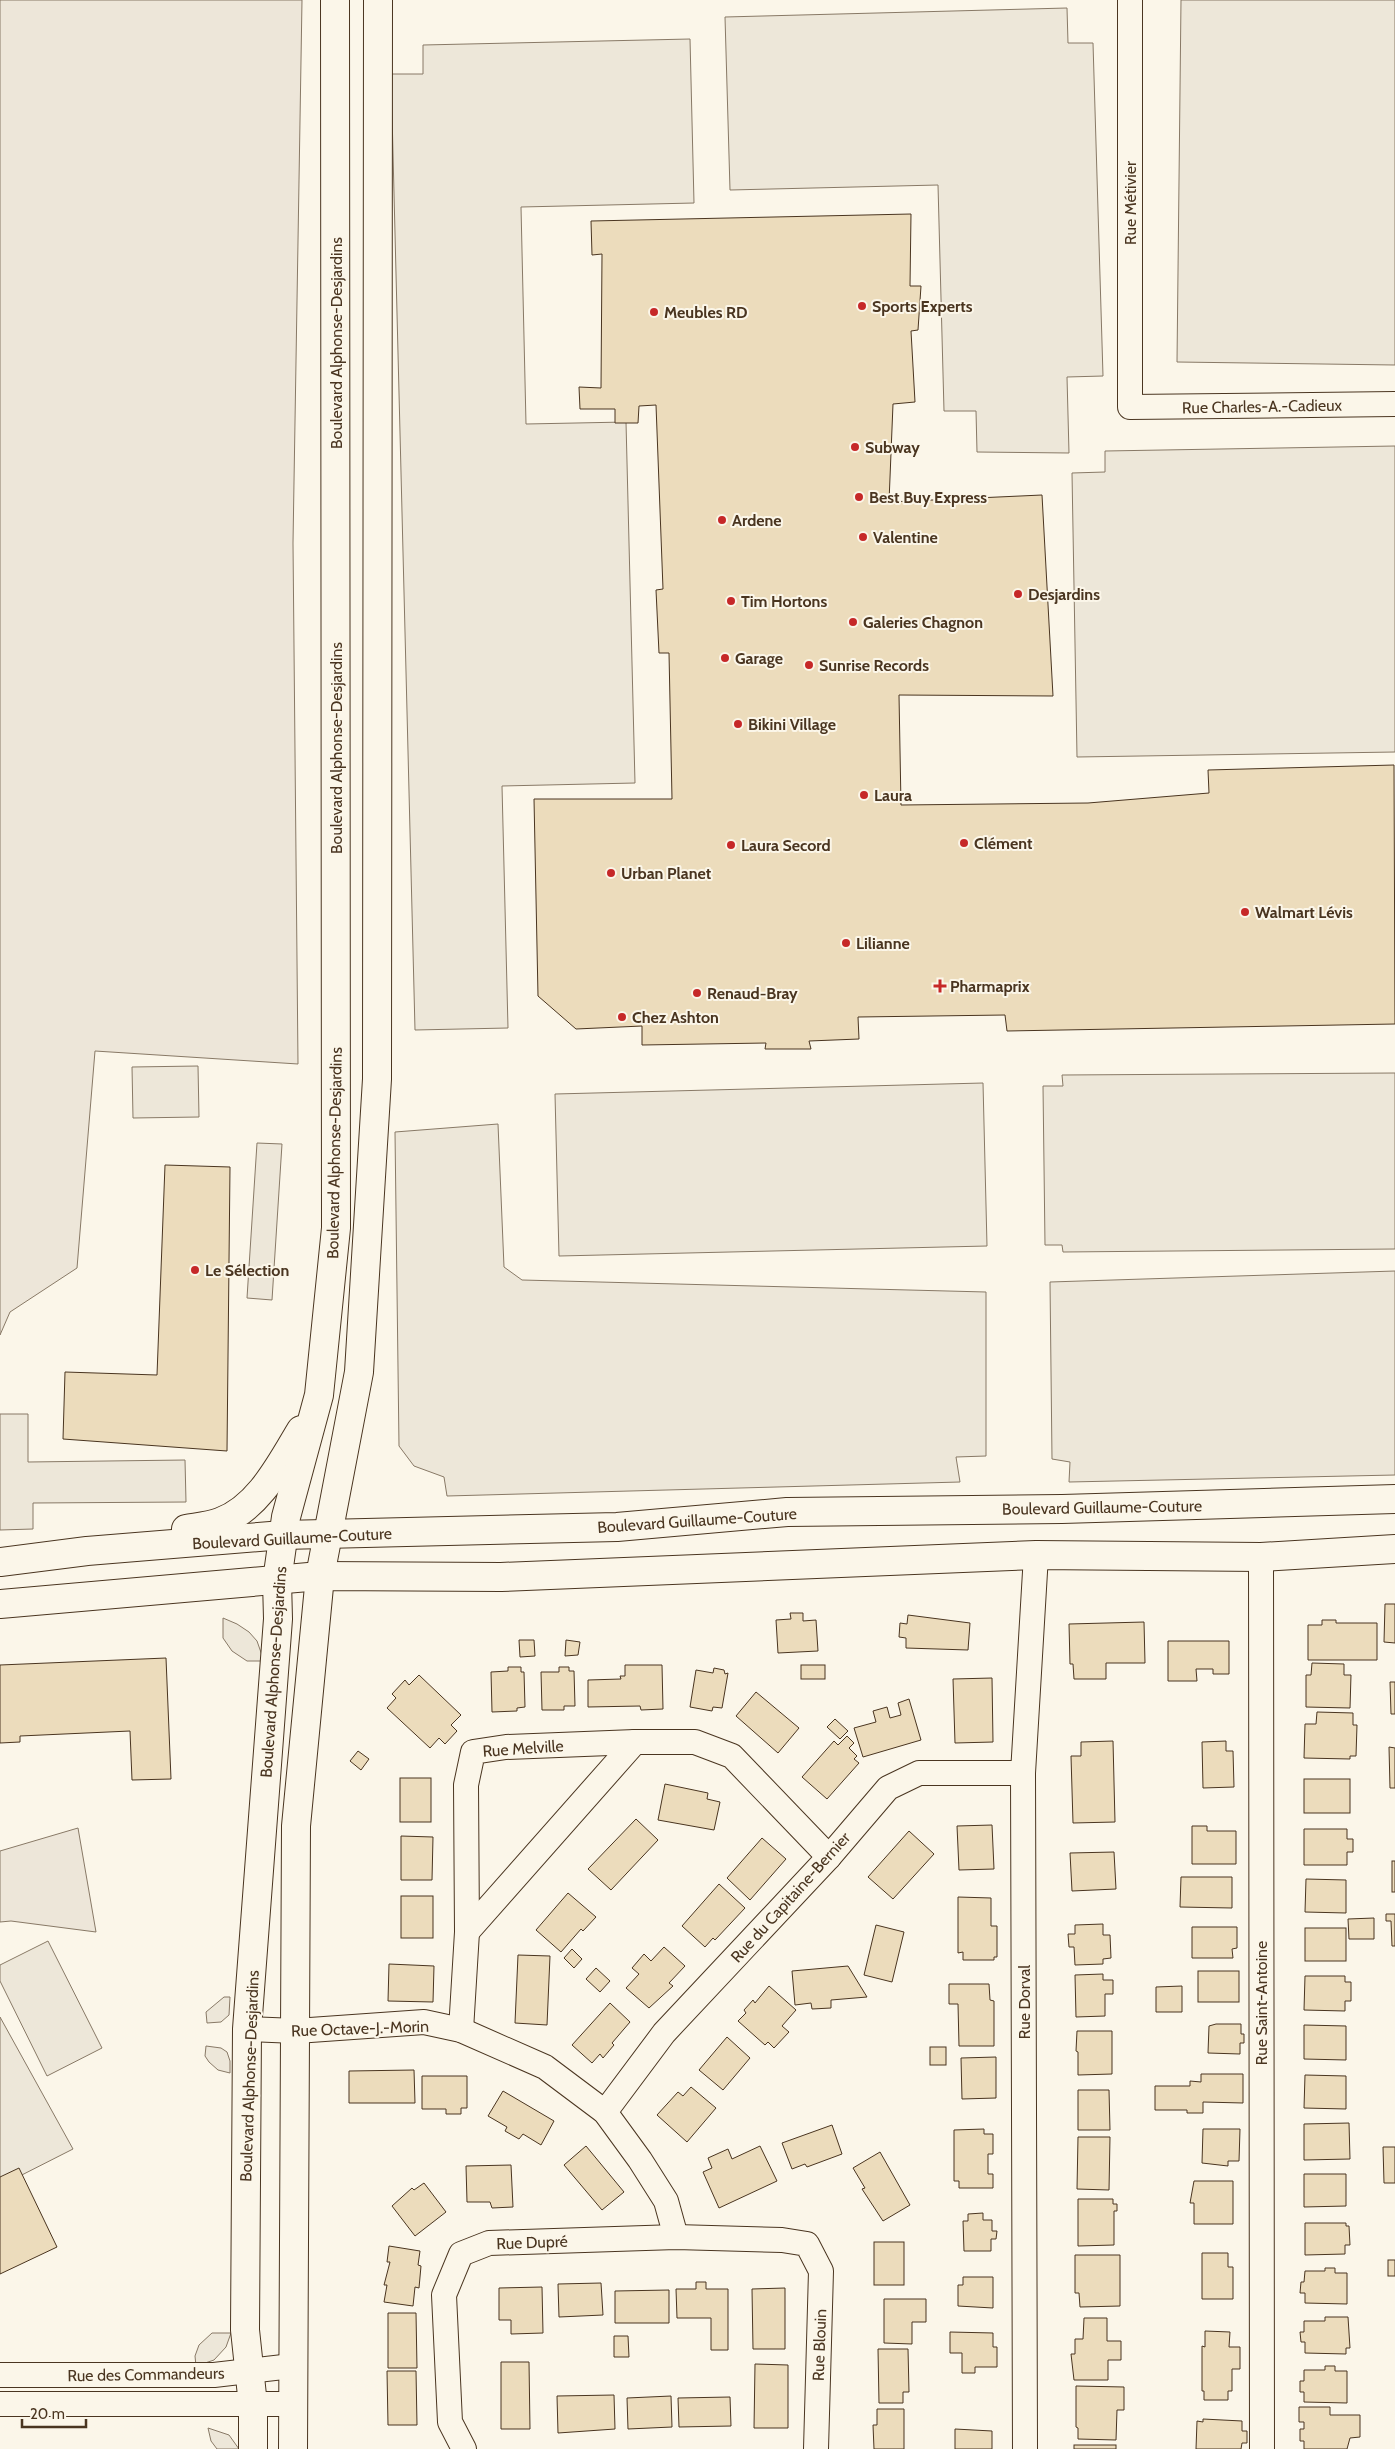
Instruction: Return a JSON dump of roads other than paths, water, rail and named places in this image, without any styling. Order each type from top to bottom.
[{"type":"main road","name":"Boulevard Alphonse-Desjardins","points":[[253,2449],[253,2405],[245,2330],[247,2029],[278,1619],[277,1581],[283,1535],[319,1395],[336,1228],[335,0]]},
{"type":"main road","points":[[293,2449],[296,1826],[320,1576],[359,1372],[378,1079],[378,0]]},
{"type":"main road","points":[[87,1551],[220,1522],[239,1511],[257,1496],[277,1469],[305,1423],[319,1395]]},
{"type":"main road","name":"Boulevard Guillaume-Couture","points":[[0,1562],[87,1551],[327,1533],[617,1527],[825,1511],[1062,1508],[1395,1499]]},
{"type":"main road","points":[[0,1604],[320,1576],[511,1577],[1036,1554],[1261,1557],[1395,1549]]},
{"type":"street","name":"Rue Métivier","points":[[1130,0],[1130,407]]},
{"type":"street","name":"Rue Charles-A.-Cadieux","points":[[1130,407],[1395,404]]},
{"type":"street","name":"Rue Dorval","points":[[1025,2449],[1023,1773],[1036,1554]]},
{"type":"street","name":"Rue Saint-Antoine","points":[[1261,1557],[1262,2449]]},
{"type":"street","points":[[467,1932],[635,1742]]},
{"type":"street","name":"Rue Melville","points":[[461,2030],[467,1932],[466,1785],[473,1752],[506,1746],[695,1742],[732,1756],[829,1857]]},
{"type":"street","name":"Rue du Capitaine-Bernier","points":[[605,2112],[664,2033],[829,1857],[888,1788],[919,1774],[1023,1773]]},
{"type":"street","name":"Rue Octave-J.-Morin","points":[[247,2029],[296,2031],[424,2022],[461,2030],[545,2067],[605,2112],[640,2160],[666,2201],[676,2237]]},
{"type":"street","name":"Rue Dupré","points":[[464,2449],[450,2422],[444,2295],[461,2254],[489,2243],[676,2237],[782,2240],[807,2244]]},
{"type":"street","name":"Rue Blouin","points":[[807,2244],[821,2271],[816,2449]]},
{"type":"street","name":"Rue des Commandeurs","points":[[0,2375],[214,2375],[292,2366]]},
{"type":"street","name":"Rue des Commandeurs","points":[[0,2404],[292,2404]]},
{"type":"place","name":"Sports Experts","points":[[862,306]]},
{"type":"place","name":"Meubles RD","points":[[654,312]]},
{"type":"place","name":"Subway","points":[[855,447]]},
{"type":"place","name":"Best Buy Express","points":[[859,497]]},
{"type":"place","name":"Ardene","points":[[722,520]]},
{"type":"place","name":"Valentine","points":[[863,537]]},
{"type":"place","name":"Desjardins","points":[[1018,594]]},
{"type":"place","name":"Tim Hortons","points":[[731,601]]},
{"type":"place","name":"Galeries Chagnon","points":[[853,622]]},
{"type":"place","name":"Garage","points":[[725,658]]},
{"type":"place","name":"Sunrise Records","points":[[809,665]]},
{"type":"place","name":"Bikini Village","points":[[738,724]]},
{"type":"place","name":"Laura","points":[[864,795]]},
{"type":"place","name":"Clément","points":[[964,843]]},
{"type":"place","name":"Laura Secord","points":[[731,845]]},
{"type":"place","name":"Urban Planet","points":[[611,873]]},
{"type":"place","name":"Walmart Lévis","points":[[1245,912]]},
{"type":"place","name":"Lilianne","points":[[846,943]]},
{"type":"place","name":"Pharmaprix","points":[[940,986]]},
{"type":"place","name":"Renaud-Bray","points":[[697,993]]},
{"type":"place","name":"Chez Ashton","points":[[622,1017]]},
{"type":"place","name":"Le Sélection","points":[[195,1270]]}]
